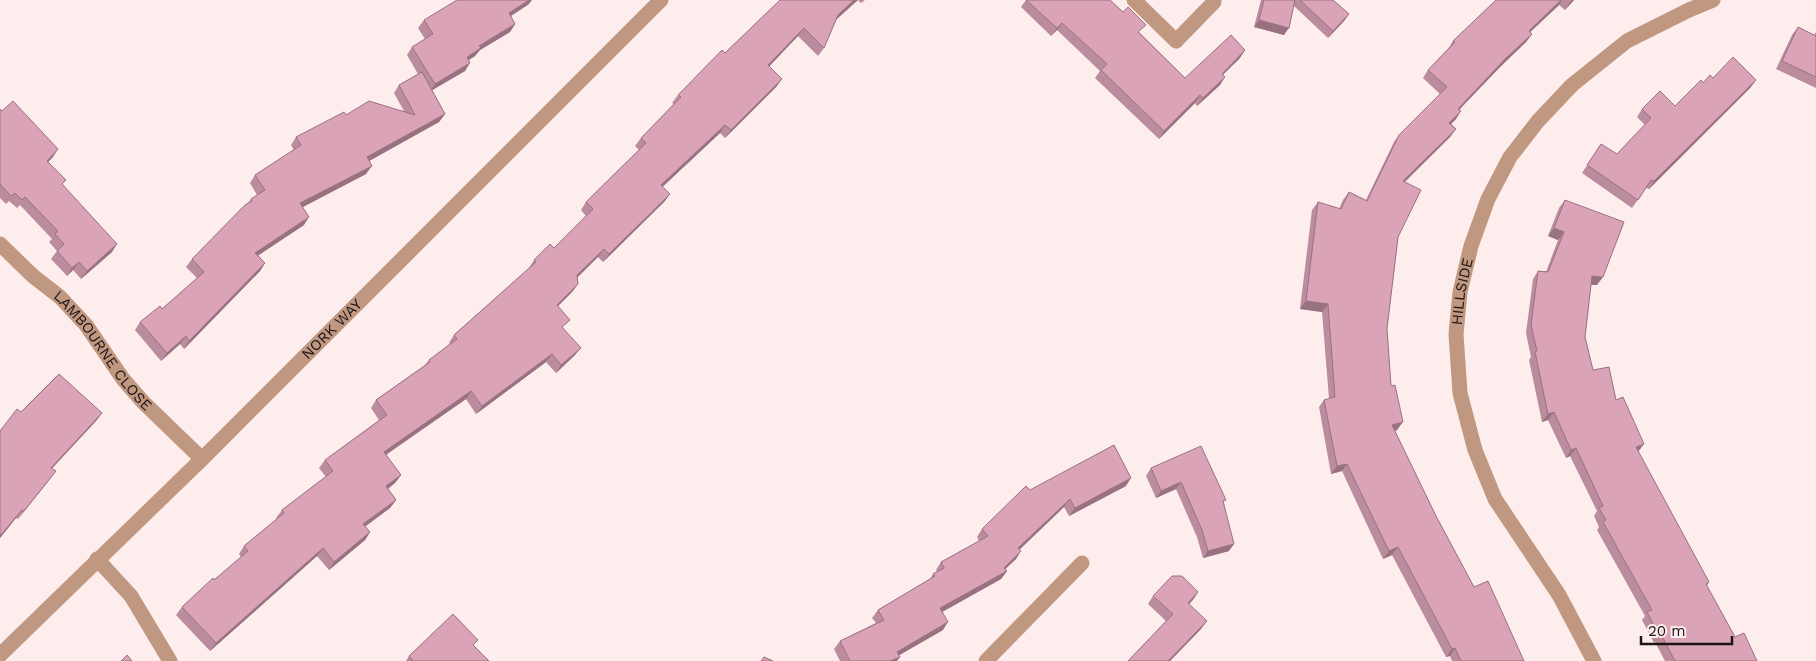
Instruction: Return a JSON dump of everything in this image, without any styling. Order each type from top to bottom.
[{"type":"street","name":"NORK WAY","points":[[0,655],[202,459],[661,0]]},
{"type":"street","points":[[1134,0],[1176,41],[1214,0]]},
{"type":"street","name":"HILLSIDE","points":[[1594,661],[1559,595],[1495,498],[1475,450],[1460,393],[1456,334],[1460,292],[1470,246],[1488,199],[1510,158],[1538,121],[1572,85],[1628,41],[1713,0]]},
{"type":"street","name":"LAMBOURNE CLOSE","points":[[0,244],[33,276],[60,297],[86,325],[123,379],[143,402],[202,459]]},
{"type":"street","points":[[97,559],[131,596],[170,661]]},
{"type":"street","points":[[986,661],[1082,563]]},
{"type":"building","points":[[457,0],[529,0],[509,13],[515,24],[479,46],[481,48],[467,57],[470,63],[435,84],[412,47],[433,34],[424,20]]},
{"type":"building","points":[[780,0],[854,0],[838,15],[824,48],[804,28],[768,65],[782,79],[731,130],[725,125],[661,185],[670,194],[609,254],[604,249],[577,275],[578,284],[557,305],[570,320],[562,327],[581,348],[561,365],[552,354],[482,406],[471,391],[384,452],[401,475],[386,486],[396,500],[363,524],[370,532],[334,562],[323,548],[216,643],[182,607],[213,578],[214,580],[248,551],[244,546],[284,513],[282,510],[333,471],[325,460],[387,415],[376,400],[430,362],[429,360],[457,339],[454,335],[536,262],[534,260],[550,244],[554,248],[593,209],[586,202],[646,143],[641,138],[681,97],[678,95],[722,50],[725,53]]},
{"type":"building","points":[[1026,0],[1110,0],[1123,12],[1128,7],[1146,25],[1138,32],[1185,78],[1231,35],[1245,50],[1222,74],[1225,77],[1203,98],[1200,95],[1164,131],[1101,70],[1107,64],[1062,23],[1057,28]]},
{"type":"building","points":[[1264,0],[1295,0],[1289,28],[1259,20]]},
{"type":"building","points":[[1300,0],[1333,0],[1349,14],[1333,31]]},
{"type":"building","points":[[1496,0],[1561,0],[1529,31],[1532,34],[1505,59],[1458,109],[1461,111],[1449,123],[1456,129],[1403,181],[1421,190],[1398,237],[1387,329],[1391,386],[1395,385],[1403,422],[1392,425],[1436,516],[1474,587],[1488,581],[1524,661],[1461,661],[1455,648],[1452,649],[1398,547],[1389,551],[1347,464],[1337,466],[1324,400],[1335,397],[1328,304],[1306,301],[1318,202],[1341,209],[1349,192],[1367,201],[1399,135],[1447,87],[1428,70],[1455,42],[1453,41]]},
{"type":"building","points":[[1798,27],[1816,36],[1816,77],[1782,61]]},
{"type":"building","points":[[1733,57],[1756,80],[1654,181],[1651,180],[1638,200],[1587,165],[1601,144],[1617,154],[1651,118],[1642,109],[1660,91],[1675,106],[1701,80],[1703,83],[1710,75],[1713,78]]},
{"type":"building","points":[[422,72],[445,114],[367,157],[372,166],[300,203],[309,217],[255,253],[265,263],[189,341],[186,336],[167,353],[140,322],[160,306],[162,309],[204,272],[192,259],[245,205],[252,201],[251,199],[265,190],[255,175],[301,145],[296,137],[344,112],[346,115],[369,101],[415,115],[399,85]]},
{"type":"building","points":[[13,101],[58,149],[47,161],[66,180],[62,184],[117,244],[87,271],[79,262],[72,268],[57,251],[64,244],[55,234],[58,231],[25,197],[22,200],[15,193],[11,196],[0,184],[0,109],[2,111]]},
{"type":"building","points":[[1565,200],[1624,222],[1603,277],[1592,276],[1585,337],[1593,370],[1609,367],[1616,400],[1623,397],[1644,444],[1636,447],[1709,582],[1706,584],[1735,637],[1744,633],[1757,661],[1675,661],[1647,612],[1652,610],[1603,522],[1606,520],[1599,508],[1603,506],[1576,448],[1571,450],[1554,412],[1548,414],[1531,325],[1538,271],[1548,272],[1564,232],[1554,228]]},
{"type":"building","points":[[59,374],[102,413],[51,468],[56,471],[24,511],[22,510],[0,536],[0,431],[17,409],[21,412]]},
{"type":"building","points":[[1114,445],[1131,478],[1075,508],[1070,499],[1018,548],[1021,551],[1004,568],[1007,571],[940,608],[948,622],[897,652],[900,657],[890,661],[850,661],[840,641],[884,620],[878,610],[935,576],[933,574],[944,568],[941,562],[988,536],[982,529],[1026,486],[1030,490]]},
{"type":"building","points":[[1201,446],[1226,500],[1223,501],[1234,544],[1208,551],[1202,530],[1181,482],[1161,491],[1151,468]]},
{"type":"building","points":[[1172,576],[1182,576],[1198,592],[1188,603],[1207,621],[1168,661],[1128,661],[1173,614],[1153,596]]},
{"type":"building","points":[[453,614],[478,640],[473,645],[489,661],[413,661],[409,656]]},
{"type":"building","points":[[127,655],[132,661],[121,661]]},
{"type":"building","points":[[764,657],[773,661],[761,661]]}]
